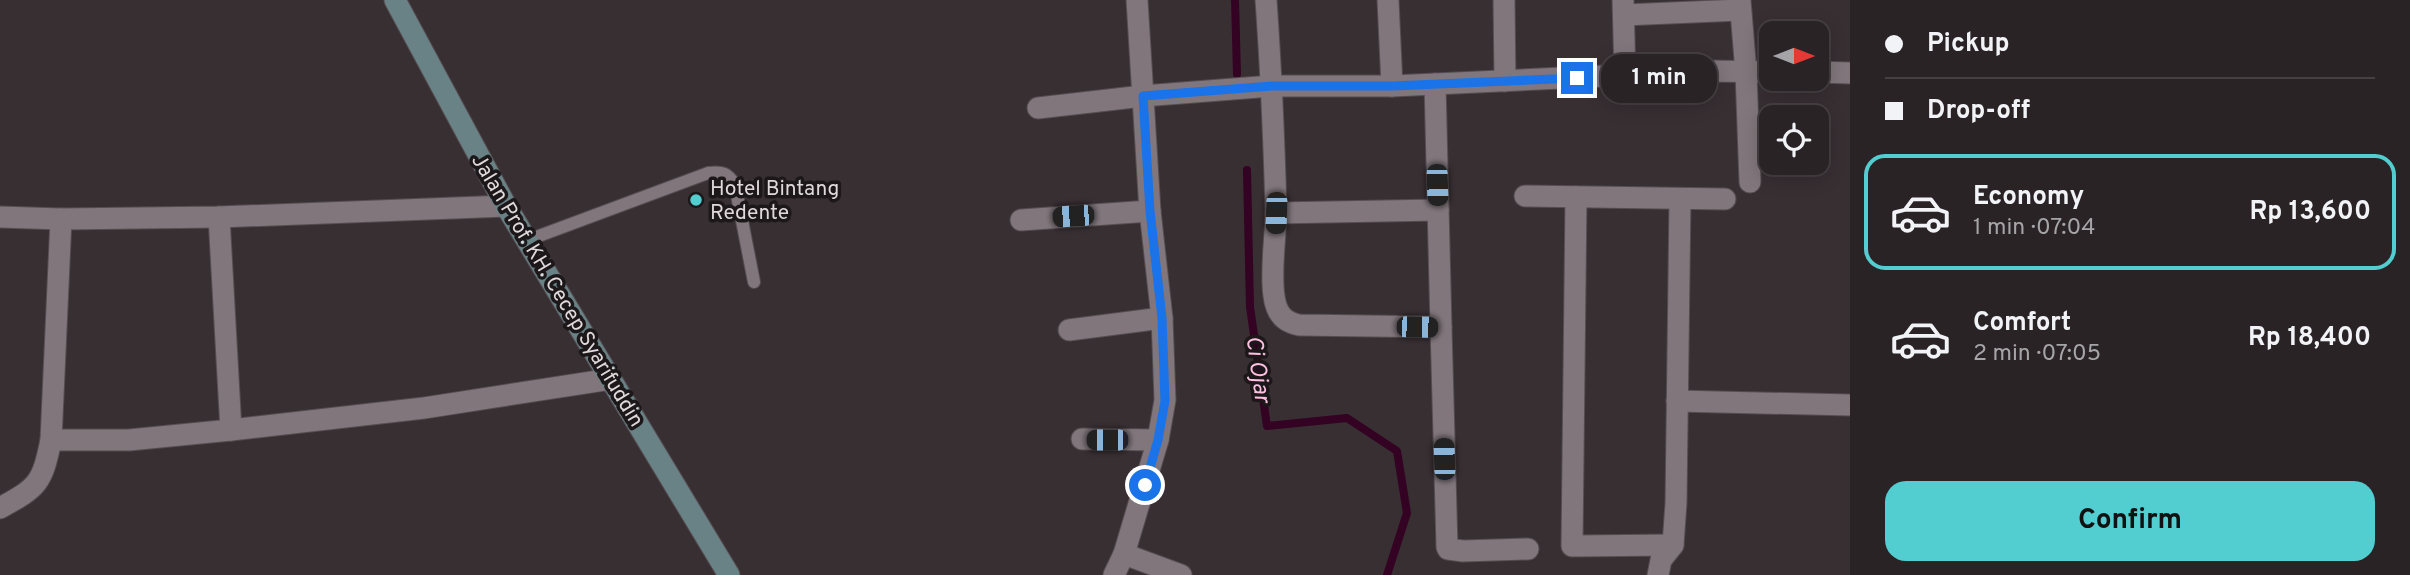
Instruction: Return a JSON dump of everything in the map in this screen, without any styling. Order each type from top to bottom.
[{"type":"main road","name":"Jalan Prof. KH. Cecep Syarifuddin","points":[[395,0],[506,206],[729,575]]},
{"type":"street","points":[[1114,575],[1124,554],[1158,440],[1165,401],[1162,318],[1150,211],[1137,0]]},
{"type":"street","points":[[1266,0],[1276,213],[1274,296],[1280,315],[1288,323],[1441,327]]},
{"type":"street","points":[[1388,0],[1392,86]]},
{"type":"street","points":[[1504,0],[1504,81]]},
{"type":"street","points":[[1625,75],[1623,7],[1740,5],[1746,72],[1750,182]]},
{"type":"street","points":[[1038,108],[1143,96],[1272,86],[1392,86],[1712,71],[1759,72]]},
{"type":"street","points":[[1829,72],[1850,72]]},
{"type":"street","points":[[1435,84],[1447,547],[1463,551],[1528,549]]},
{"type":"street","points":[[1525,196],[1725,199]]},
{"type":"street","points":[[1576,197],[1564,546],[1672,545]]},
{"type":"street","points":[[1658,575],[1661,560],[1672,545],[1676,503],[1680,199]]},
{"type":"street","points":[[0,217],[219,217],[506,206]]},
{"type":"street","points":[[1276,213],[1438,210]]},
{"type":"street","points":[[1021,220],[1150,211]]},
{"type":"street","points":[[219,217],[231,430]]},
{"type":"street","points":[[0,508],[32,490],[45,470],[51,440],[61,219]]},
{"type":"street","points":[[1069,330],[1162,318]]},
{"type":"street","points":[[51,440],[129,440],[231,430],[424,408],[611,379]]},
{"type":"street","points":[[1677,401],[1850,405]]},
{"type":"street","points":[[1082,439],[1158,440]]},
{"type":"street","points":[[1124,554],[1181,575]]},
{"type":"lane","points":[[528,240],[708,173],[719,172],[730,177],[735,185],[754,282]]},
{"type":"waterway","name":"Ci Ojar","points":[[1235,0],[1237,74]]},
{"type":"waterway","name":"Ci Ojar","points":[[1247,170],[1250,307],[1267,426],[1347,418],[1397,451],[1407,513],[1387,575]]},
{"type":"place","name":"Hotel Bintang Redente","points":[[696,200]]},
{"type":"route","points":[[1145,485],[1158,440],[1165,401],[1162,318],[1150,211],[1143,96],[1272,86],[1392,86],[1577,78]]}]
